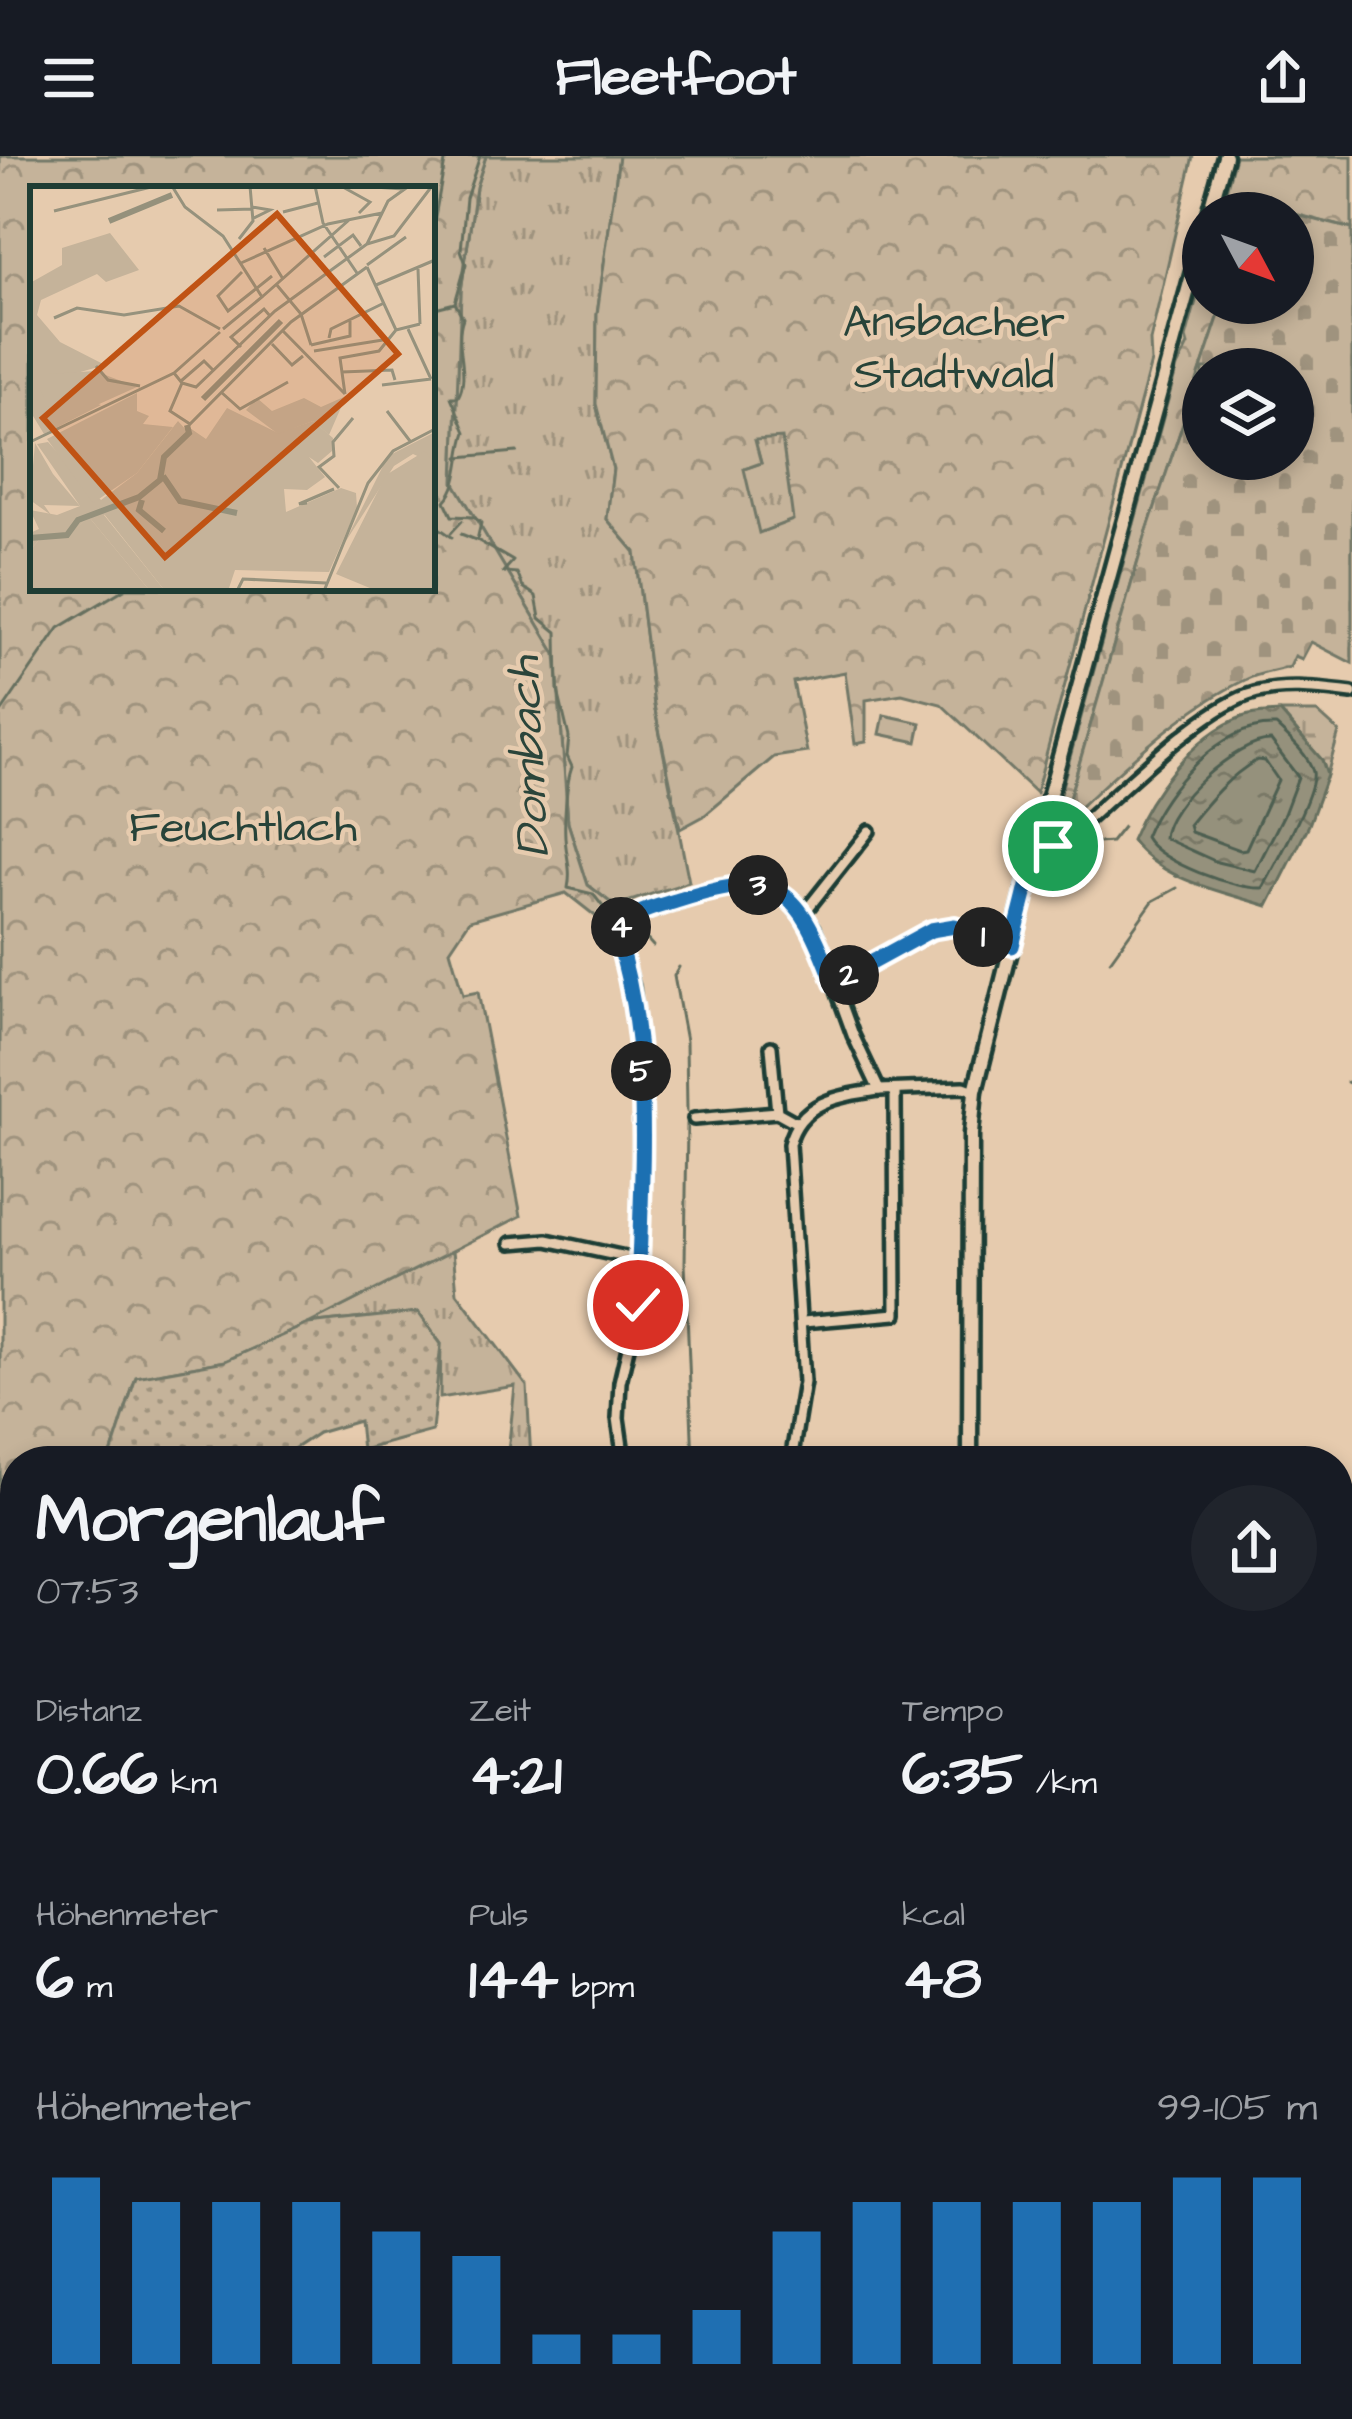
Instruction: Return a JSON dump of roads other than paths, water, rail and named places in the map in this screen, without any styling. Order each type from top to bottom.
[{"type":"main road","points":[[1215,192],[1225,156]]},
{"type":"main road","points":[[970,1446],[975,1090],[1053,782],[1182,312]]},
{"type":"street","points":[[1037,847],[1053,846],[1070,835],[1195,728],[1251,694],[1305,688],[1352,692]]},
{"type":"street","points":[[804,913],[869,831]]},
{"type":"street","points":[[622,1446],[620,1382],[638,1305],[641,1076],[633,988],[616,934],[629,916],[748,882],[778,890],[814,928],[879,1090]]},
{"type":"street","points":[[834,983],[931,930],[955,926],[1012,946]]},
{"type":"street","points":[[771,1047],[777,1112]]},
{"type":"street","points":[[795,1122],[832,1100],[879,1090],[975,1090]]},
{"type":"street","points":[[803,1322],[896,1314],[895,1090]]},
{"type":"street","points":[[694,1119],[777,1112],[795,1122]]},
{"type":"street","points":[[793,1446],[804,1382],[789,1164],[795,1122]]},
{"type":"street","points":[[511,1243],[547,1240],[639,1260]]},
{"type":"water","points":[[1280,712],[1322,760],[1327,775],[1309,825],[1268,906],[1194,883],[1144,854],[1131,840],[1149,804],[1190,752],[1242,717]]},
{"type":"waterway","points":[[435,216],[446,156]]},
{"type":"waterway","name":"Dombach","points":[[480,156],[466,198],[461,250],[466,264],[455,303],[463,318],[463,379],[458,397],[451,397],[466,432],[457,478],[445,501],[452,516],[474,517],[481,523],[477,540],[513,561],[503,572],[517,573],[523,587],[536,596],[540,618],[557,632],[558,691],[572,767],[565,820],[568,888],[593,894],[604,908],[621,910]]},
{"type":"waterway","points":[[435,308],[455,303]]},
{"type":"waterway","points":[[459,457],[517,452]]},
{"type":"waterway","points":[[451,533],[462,521]]},
{"type":"waterway","points":[[435,525],[452,537]]},
{"type":"waterway","points":[[461,534],[476,540]]},
{"type":"waterway","points":[[0,714],[59,628],[121,591]]},
{"type":"waterway","points":[[1098,843],[1111,842],[1123,827]]},
{"type":"waterway","points":[[1110,961],[1153,901],[1177,888]]},
{"type":"waterway","name":"Dombach","points":[[633,924],[653,946]]},
{"type":"waterway","name":"Dombach","points":[[679,967],[674,976],[686,1041],[687,1111]]},
{"type":"waterway","points":[[1347,1082],[1352,1084]]},
{"type":"waterway","name":"Dombach","points":[[687,1124],[685,1263],[692,1446]]},
{"type":"park label","name":"Ansbacher Stadtwald","points":[[954,349]]},
{"type":"park label","name":"Feuchtlach","points":[[243,828]]}]
